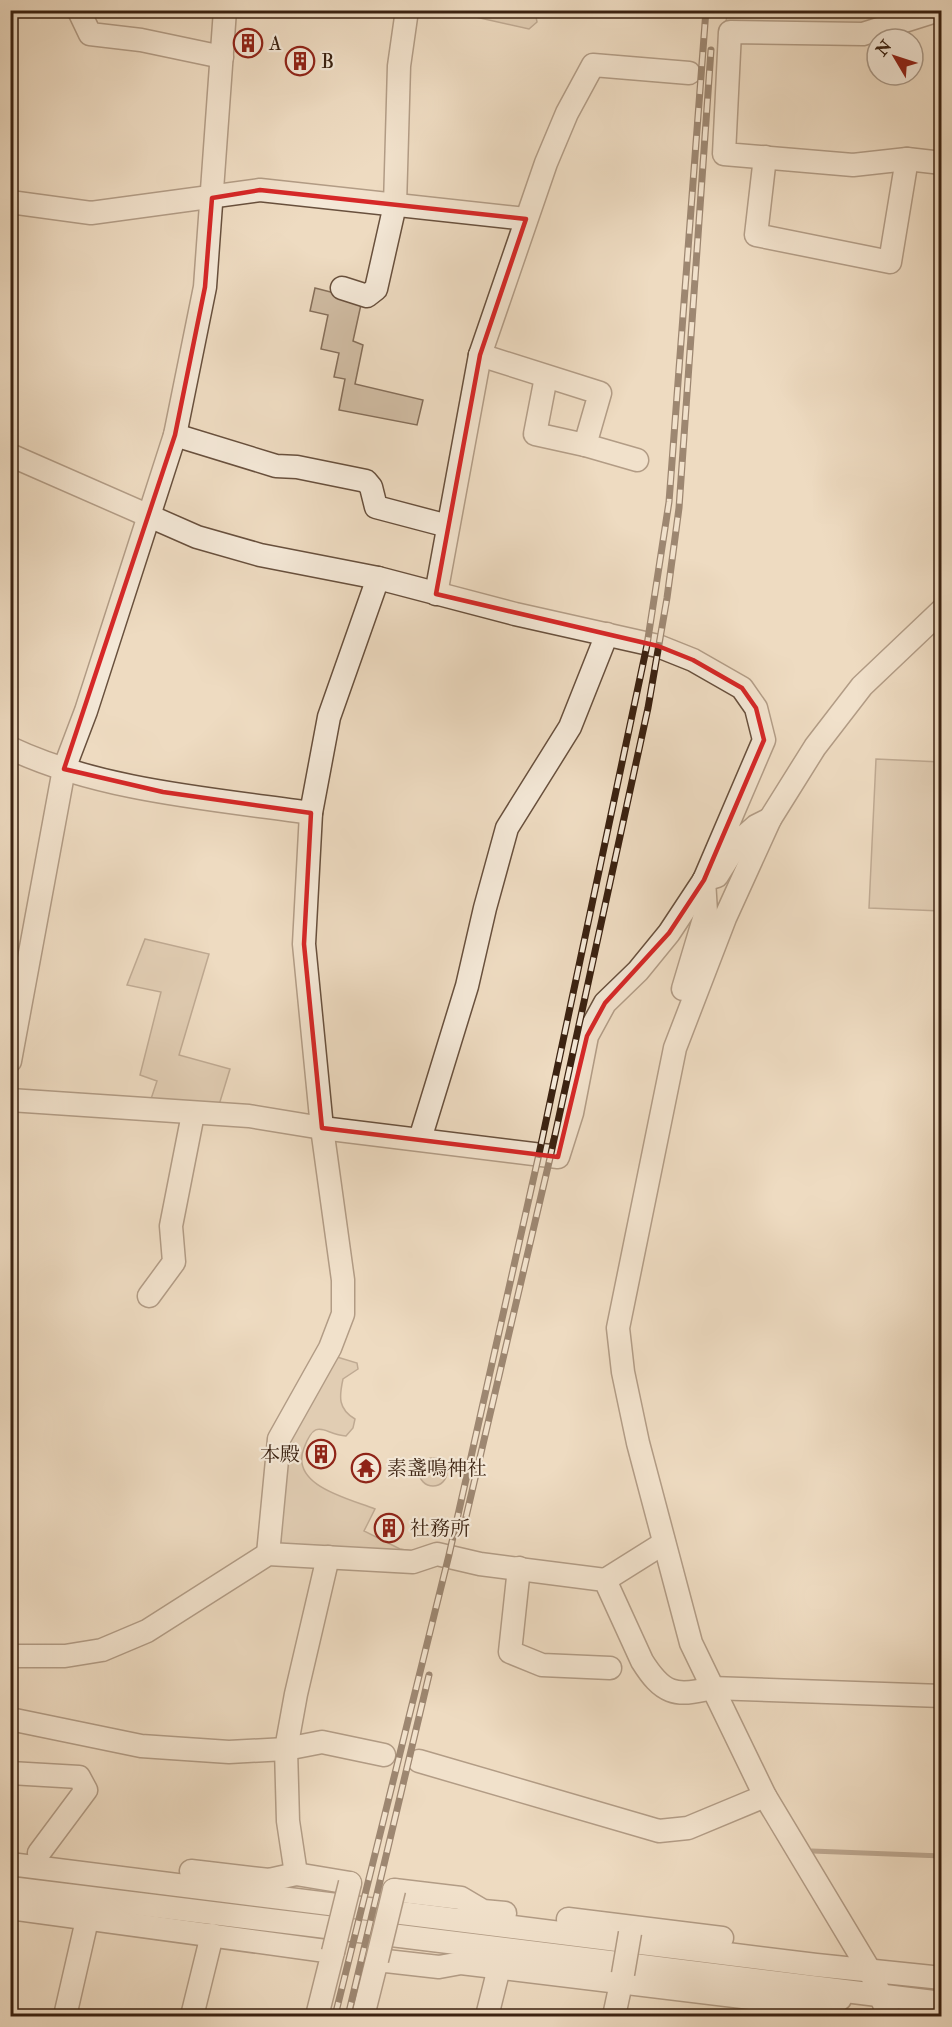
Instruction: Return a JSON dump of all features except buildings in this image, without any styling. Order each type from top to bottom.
[{"type":"street","points":[[10,1061],[15,1012],[64,769],[86,711],[176,435],[205,287],[225,10]]},
{"type":"street","points":[[342,288],[368,296],[376,289],[395,205],[399,66],[407,10]]},
{"type":"street","points":[[939,10],[863,34],[730,32],[724,154],[853,165],[907,159],[942,163]]},
{"type":"street","points":[[79,11],[90,34],[141,40],[222,57]]},
{"type":"street","points":[[436,594],[480,355],[526,219],[567,113],[593,65],[689,73]]},
{"type":"street","points":[[765,157],[756,235],[890,262],[907,159]]},
{"type":"street","points":[[10,202],[91,213],[260,190],[526,219]]},
{"type":"street","points":[[480,355],[600,393],[585,445]]},
{"type":"street","points":[[546,377],[534,435],[585,445],[637,460]]},
{"type":"street","points":[[176,435],[276,466],[297,467],[366,482],[371,488],[376,507],[448,526]]},
{"type":"street","points":[[10,455],[59,475],[148,518],[197,537],[260,555],[378,578],[436,594],[658,646],[693,660],[742,688],[756,708],[764,740],[704,880],[669,933],[638,971],[605,1003],[587,1036],[572,1113],[558,1157],[322,1128],[249,1116],[10,1100]]},
{"type":"street","points":[[268,1554],[279,1439],[330,1348],[343,1314],[343,1280],[322,1128],[304,944],[311,813],[329,717],[378,578]]},
{"type":"street","points":[[886,2007],[870,1971],[765,1796],[690,1643],[636,1433],[623,1372],[618,1328],[675,1048],[724,918],[770,819],[815,747],[862,686],[942,610]]},
{"type":"street","points":[[420,1139],[468,986],[507,828],[570,727],[607,634]]},
{"type":"street","points":[[10,748],[64,769],[163,792],[311,813]]},
{"type":"street","points":[[704,880],[717,876],[739,841],[756,826],[770,819]]},
{"type":"street","points":[[675,1048],[674,1036],[682,991],[706,912],[704,880]]},
{"type":"street","points":[[149,1296],[174,1262],[171,1226],[193,1114]]},
{"type":"street","points":[[10,1656],[65,1656],[102,1650],[147,1631],[268,1554],[413,1562],[437,1554],[480,1564],[605,1580],[664,1543]]},
{"type":"street","points":[[296,1874],[288,1821],[286,1749],[296,1694],[328,1557]]},
{"type":"street","points":[[519,1568],[510,1652],[542,1665],[610,1668]]},
{"type":"street","points":[[605,1580],[642,1661],[658,1682],[677,1694],[711,1688],[942,1696]]},
{"type":"street","points":[[10,1719],[141,1746],[229,1752],[286,1749],[322,1742],[384,1755]]},
{"type":"street","points":[[419,1761],[658,1831],[688,1828],[765,1796]]},
{"type":"street","points":[[10,1773],[79,1777],[86,1790],[39,1853]]},
{"type":"street","points":[[10,1849],[269,1880],[296,1874],[350,1883],[317,2016]]},
{"type":"street","points":[[10,1864],[942,1978]]},
{"type":"street","points":[[10,1888],[853,1993],[886,2007],[942,2003]]},
{"type":"street","points":[[363,2016],[394,1890],[461,1898],[483,1911],[823,1953],[847,1968]]},
{"type":"street","points":[[10,1908],[333,1952]]},
{"type":"street","points":[[65,2016],[87,1920]]},
{"type":"street","points":[[614,2016],[630,1929]]},
{"type":"street","points":[[192,2016],[212,1935]]},
{"type":"street","points":[[377,1960],[439,1967],[461,1963],[622,1979],[747,2008],[827,2005],[853,1993]]},
{"type":"street","points":[[487,2016],[499,1968]]},
{"type":"highlighted area","points":[[260,190],[526,219],[480,355],[436,594],[658,646],[693,660],[742,688],[756,708],[764,740],[704,880],[669,933],[605,1003],[587,1036],[558,1157],[550,1158],[322,1128],[304,944],[311,813],[163,792],[64,769],[175,435],[205,287],[212,198]]},
{"type":"shaded area","points":[[727,10],[892,11],[893,20],[861,28],[726,25]]},
{"type":"shaded area","points":[[449,11],[535,11],[537,22],[529,29]]},
{"type":"shaded area","points":[[315,288],[362,300],[353,341],[363,345],[355,384],[423,400],[417,425],[339,410],[345,379],[334,377],[339,353],[321,349],[328,315],[310,311]]},
{"type":"shaded area","points":[[876,759],[941,762],[941,911],[869,908]]},
{"type":"shaded area","points":[[145,939],[209,954],[179,1055],[230,1069],[219,1105],[151,1099],[157,1081],[140,1075],[161,992],[127,985]]},
{"type":"shaded area","points":[[337,1357],[357,1363],[358,1369],[343,1379],[341,1391],[341,1402],[345,1411],[355,1419],[353,1428],[346,1436],[321,1429],[312,1432],[304,1448],[302,1461],[305,1472],[324,1489],[375,1509],[364,1531],[400,1549],[417,1552],[280,1549],[286,1439]]},
{"type":"shaded area","points":[[433,1458],[443,1462],[447,1472],[443,1482],[433,1486],[423,1482],[419,1472],[423,1462]]},
{"type":"waterway","points":[[812,1851],[942,1856]]},
{"type":"railway","points":[[335,2016],[449,1555],[539,1154],[647,645],[669,502],[706,10]]},
{"type":"railway","points":[[466,1517],[550,1158],[648,708],[667,598],[679,508],[711,50]]},
{"type":"railway","points":[[348,2016],[429,1675]]},
{"type":"place","name":"A","points":[[248,43]]},
{"type":"place","name":"B","points":[[300,61]]},
{"type":"place","name":"本殿","points":[[321,1454]]},
{"type":"place","name":"素盞鳴神社","points":[[366,1468]]},
{"type":"place","name":"社務所","points":[[389,1528]]}]
